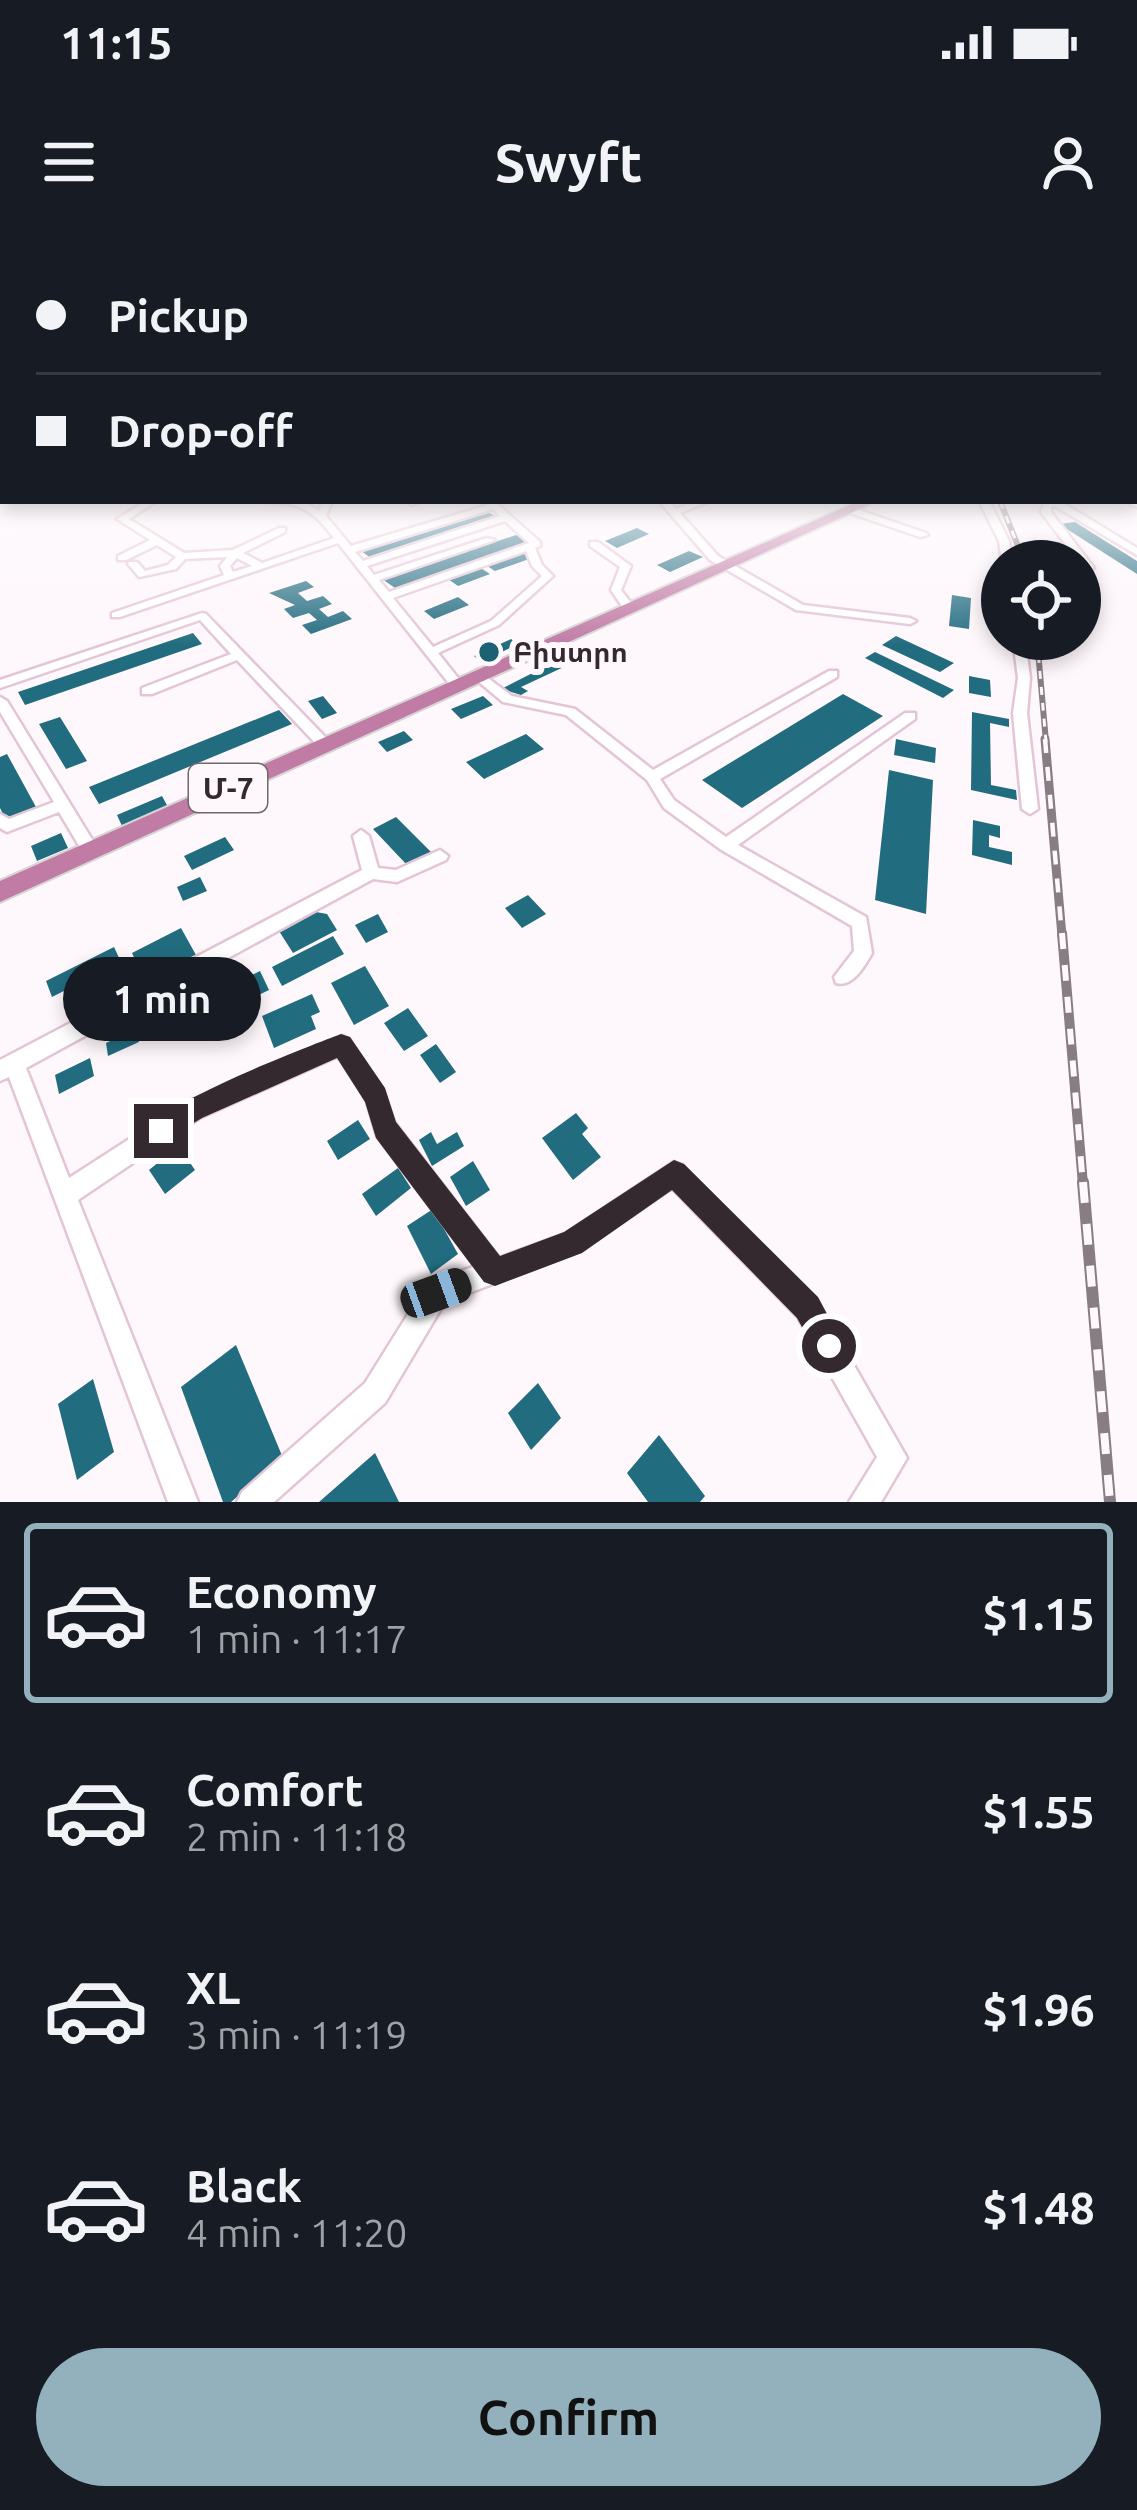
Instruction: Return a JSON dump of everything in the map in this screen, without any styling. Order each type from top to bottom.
[{"type":"highway","name":"Մ-7","points":[[0,892],[805,529]]},
{"type":"street","points":[[137,529],[182,556],[235,553],[282,530]]},
{"type":"street","points":[[332,529],[431,652],[466,678],[508,699],[570,712],[652,777],[669,805],[726,845],[860,922],[863,953],[843,977]]},
{"type":"street","points":[[116,614],[257,565],[401,529]]},
{"type":"street","points":[[361,565],[472,529]]},
{"type":"street","points":[[386,597],[536,544],[519,529]]},
{"type":"street","points":[[691,529],[714,558],[806,611],[910,621]]},
{"type":"street","points":[[909,529],[923,536]]},
{"type":"street","points":[[1099,529],[1137,552]]},
{"type":"street","points":[[372,579],[490,540]]},
{"type":"street","points":[[156,541],[128,561],[143,575],[172,566],[182,556]]},
{"type":"street","points":[[594,544],[626,566],[616,590],[628,608]]},
{"type":"street","points":[[431,652],[495,622],[548,576],[537,566],[530,547]]},
{"type":"street","points":[[235,553],[257,565]]},
{"type":"street","points":[[230,577],[225,566],[235,553]]},
{"type":"street","points":[[0,685],[202,616],[324,744]]},
{"type":"street","points":[[147,691],[239,655]]},
{"type":"street","points":[[1022,660],[1020,713],[1030,809]]},
{"type":"street","points":[[652,777],[832,674]]},
{"type":"street","points":[[0,701],[90,850]]},
{"type":"street","points":[[726,845],[910,716]]},
{"type":"street","points":[[0,819],[7,826],[17,824],[62,805]]},
{"type":"street","points":[[361,836],[371,873]]},
{"type":"street","points":[[183,1502],[65,1194],[7,1068],[371,873],[398,876],[440,856]]},
{"type":"street","points":[[65,1194],[193,1110],[341,1045],[376,1097],[385,1129],[495,1272]]},
{"type":"street","points":[[252,1502],[375,1393],[436,1293],[572,1243],[674,1173],[807,1308],[893,1458],[863,1502]]},
{"type":"building","points":[[428,529],[465,529],[372,559],[360,550]]},
{"type":"building","points":[[635,529],[649,534],[617,548],[605,541]]},
{"type":"building","points":[[1067,529],[1086,529],[1137,561],[1137,574],[1101,551],[1101,540],[1084,540]]},
{"type":"building","points":[[516,535],[530,543],[395,588],[382,579]]},
{"type":"building","points":[[521,551],[532,558],[495,571],[484,564]]},
{"type":"building","points":[[689,551],[703,557],[670,572],[657,565]]},
{"type":"building","points":[[479,567],[490,574],[458,586],[448,579]]},
{"type":"building","points":[[306,581],[314,587],[298,593],[307,601],[323,596],[332,604],[319,609],[328,617],[343,611],[352,619],[311,634],[302,625],[317,620],[309,613],[293,618],[284,609],[295,605],[269,593]]},
{"type":"building","points":[[952,595],[971,598],[969,629],[949,626]]},
{"type":"building","points":[[458,597],[469,605],[434,619],[424,611]]},
{"type":"building","points":[[193,633],[202,644],[25,705],[18,692]]},
{"type":"building","points":[[896,636],[954,663],[940,672],[882,645]]},
{"type":"building","points":[[511,639],[518,644],[481,662],[474,656]]},
{"type":"building","points":[[875,652],[954,690],[943,698],[865,658]]},
{"type":"building","points":[[560,659],[568,665],[521,687],[528,691],[521,695],[501,689]]},
{"type":"building","points":[[969,676],[990,680],[991,697],[969,693]]},
{"type":"building","points":[[843,694],[883,716],[742,808],[702,780]]},
{"type":"building","points":[[323,696],[337,713],[322,719],[308,701]]},
{"type":"building","points":[[483,696],[493,705],[461,719],[451,709]]},
{"type":"building","points":[[279,710],[292,724],[99,804],[89,787]]},
{"type":"building","points":[[972,712],[1009,719],[1009,727],[990,723],[991,785],[1016,790],[1017,800],[971,790]]},
{"type":"building","points":[[60,717],[87,761],[66,769],[39,724]]},
{"type":"building","points":[[404,731],[413,740],[387,752],[378,742]]},
{"type":"building","points":[[526,734],[544,749],[484,779],[466,762]]},
{"type":"building","points":[[896,739],[936,748],[935,763],[894,755]]},
{"type":"building","points":[[7,754],[36,807],[6,820],[0,808],[0,757]]},
{"type":"building","points":[[889,770],[933,780],[926,914],[875,900]]},
{"type":"building","points":[[162,796],[168,807],[122,826],[117,815]]},
{"type":"building","points":[[396,817],[431,852],[407,865],[373,829]]},
{"type":"building","points":[[973,820],[1000,826],[1000,838],[989,835],[989,847],[1012,852],[1012,865],[972,855]]},
{"type":"building","points":[[61,833],[68,848],[37,861],[31,846]]},
{"type":"building","points":[[225,837],[234,850],[192,870],[184,856]]},
{"type":"building","points":[[200,877],[207,891],[183,901],[177,887]]},
{"type":"building","points":[[528,895],[546,914],[522,928],[505,908]]},
{"type":"building","points":[[316,912],[327,914],[337,930],[293,953],[279,931]]},
{"type":"building","points":[[378,914],[388,932],[366,943],[355,925]]},
{"type":"building","points":[[181,928],[196,955],[145,981],[132,953]]},
{"type":"building","points":[[333,936],[344,954],[282,986],[272,967]]},
{"type":"building","points":[[114,947],[121,962],[52,997],[46,981]]},
{"type":"building","points":[[365,966],[389,1006],[354,1025],[331,983]]},
{"type":"building","points":[[260,971],[269,990],[212,1018],[204,998]]},
{"type":"building","points":[[312,994],[320,1012],[311,1016],[316,1029],[274,1048],[262,1016]]},
{"type":"building","points":[[408,1008],[428,1036],[404,1051],[384,1023]]},
{"type":"building","points":[[135,1029],[139,1042],[108,1056],[106,1043]]},
{"type":"building","points":[[436,1044],[456,1072],[440,1083],[420,1055]]},
{"type":"building","points":[[90,1058],[94,1076],[59,1094],[55,1075]]},
{"type":"building","points":[[576,1113],[588,1128],[582,1134],[601,1157],[573,1180],[542,1138]]},
{"type":"building","points":[[358,1120],[370,1139],[338,1160],[327,1141]]},
{"type":"building","points":[[431,1132],[437,1144],[457,1132],[464,1146],[432,1166],[419,1140]]},
{"type":"building","points":[[175,1141],[195,1170],[165,1194],[149,1170],[165,1157],[161,1151]]},
{"type":"building","points":[[473,1161],[490,1190],[466,1206],[450,1177]]},
{"type":"building","points":[[398,1168],[411,1188],[376,1216],[362,1194]]},
{"type":"building","points":[[433,1209],[458,1254],[431,1274],[407,1226]]},
{"type":"building","points":[[236,1345],[283,1458],[231,1502],[223,1502],[181,1387]]},
{"type":"building","points":[[93,1379],[114,1452],[77,1480],[58,1404]]},
{"type":"building","points":[[538,1383],[561,1418],[531,1450],[508,1413]]},
{"type":"building","points":[[659,1435],[705,1496],[700,1502],[648,1502],[627,1473]]},
{"type":"building","points":[[375,1453],[399,1502],[319,1502]]},
{"type":"railway","points":[[1011,529],[1016,540]]},
{"type":"railway","points":[[1039,660],[1046,742]]},
{"type":"railway","points":[[1045,739],[1062,936]]},
{"type":"railway","points":[[1062,933],[1083,1185]]},
{"type":"railway","points":[[1083,1182],[1110,1502]]},
{"type":"place","name":"Բիստրո","points":[[489,652]]},
{"type":"route","points":[[161,1131],[193,1110],[341,1045],[376,1097],[385,1129],[495,1272],[572,1243],[674,1173],[807,1308],[829,1346]]}]
